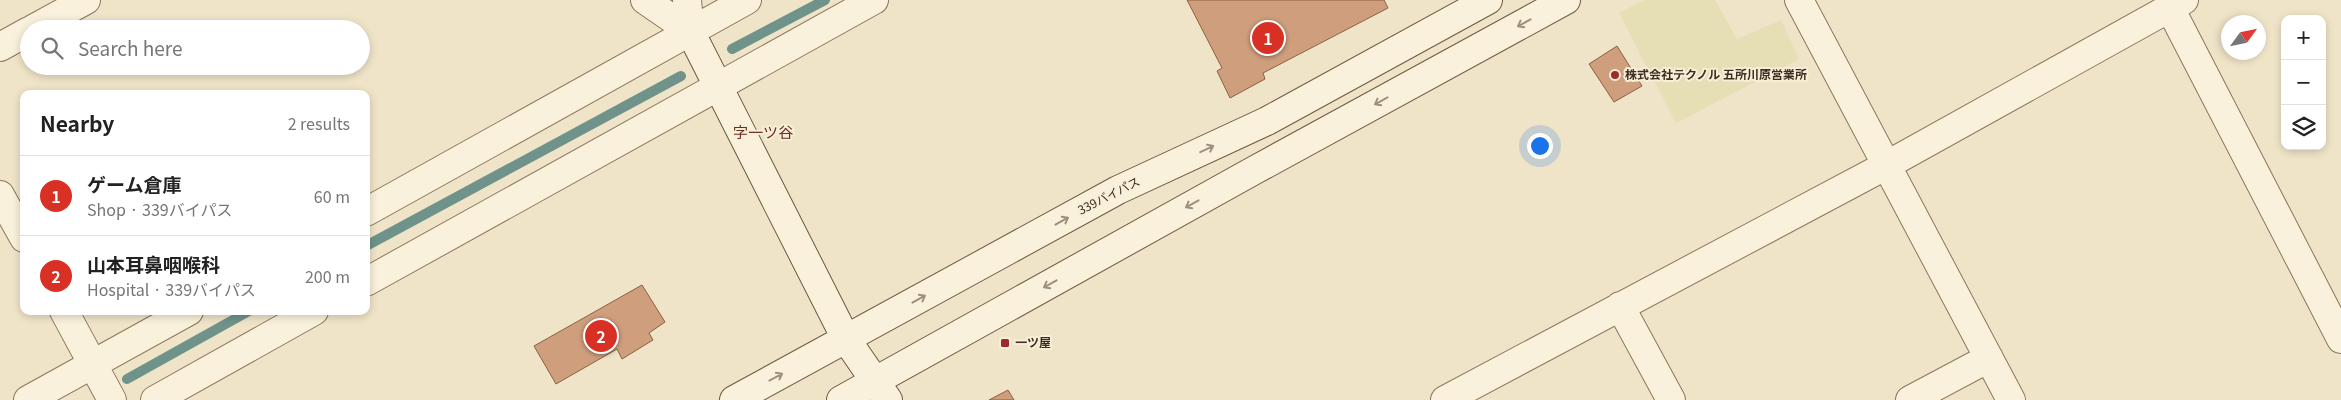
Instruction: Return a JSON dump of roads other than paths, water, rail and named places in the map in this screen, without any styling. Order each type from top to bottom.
[{"type":"street","points":[[50,20],[86,0]]},
{"type":"street","points":[[645,0],[690,31]]},
{"type":"street","points":[[687,0],[690,31],[717,87],[846,339],[881,391]]},
{"type":"street","points":[[370,210],[747,0]]},
{"type":"street","points":[[370,280],[874,0]]},
{"type":"street","name":"339バイパス","points":[[734,400],[1118,190],[1267,121],[1488,0]]},
{"type":"street","points":[[841,400],[881,391],[1252,171],[1566,0]]},
{"type":"street","points":[[1799,0],[2011,400]]},
{"type":"street","points":[[1445,400],[1886,165],[2177,4],[2341,339]]},
{"type":"street","points":[[0,47],[20,36]]},
{"type":"street","points":[[0,195],[20,231]]},
{"type":"street","points":[[1620,306],[1671,400]]},
{"type":"street","points":[[66,315],[112,400]]},
{"type":"street","points":[[28,400],[182,315]]},
{"type":"street","points":[[156,400],[307,315]]},
{"type":"street","points":[[1910,400],[1989,358]]},
{"type":"waterway","points":[[732,49],[825,0]]},
{"type":"waterway","points":[[370,244],[681,76]]},
{"type":"waterway","points":[[127,379],[242,315]]},
{"type":"place","name":"ゲーム倉庫","points":[[1268,38]]},
{"type":"place","name":"株式会社テクノル 五所川原営業所","points":[[1615,75]]},
{"type":"place","name":"山本耳鼻咽喉科","points":[[601,336]]},
{"type":"place","name":"一ツ屋","points":[[1005,343]]},
{"type":"district","name":"字一ツ谷","points":[[763,133]]}]
